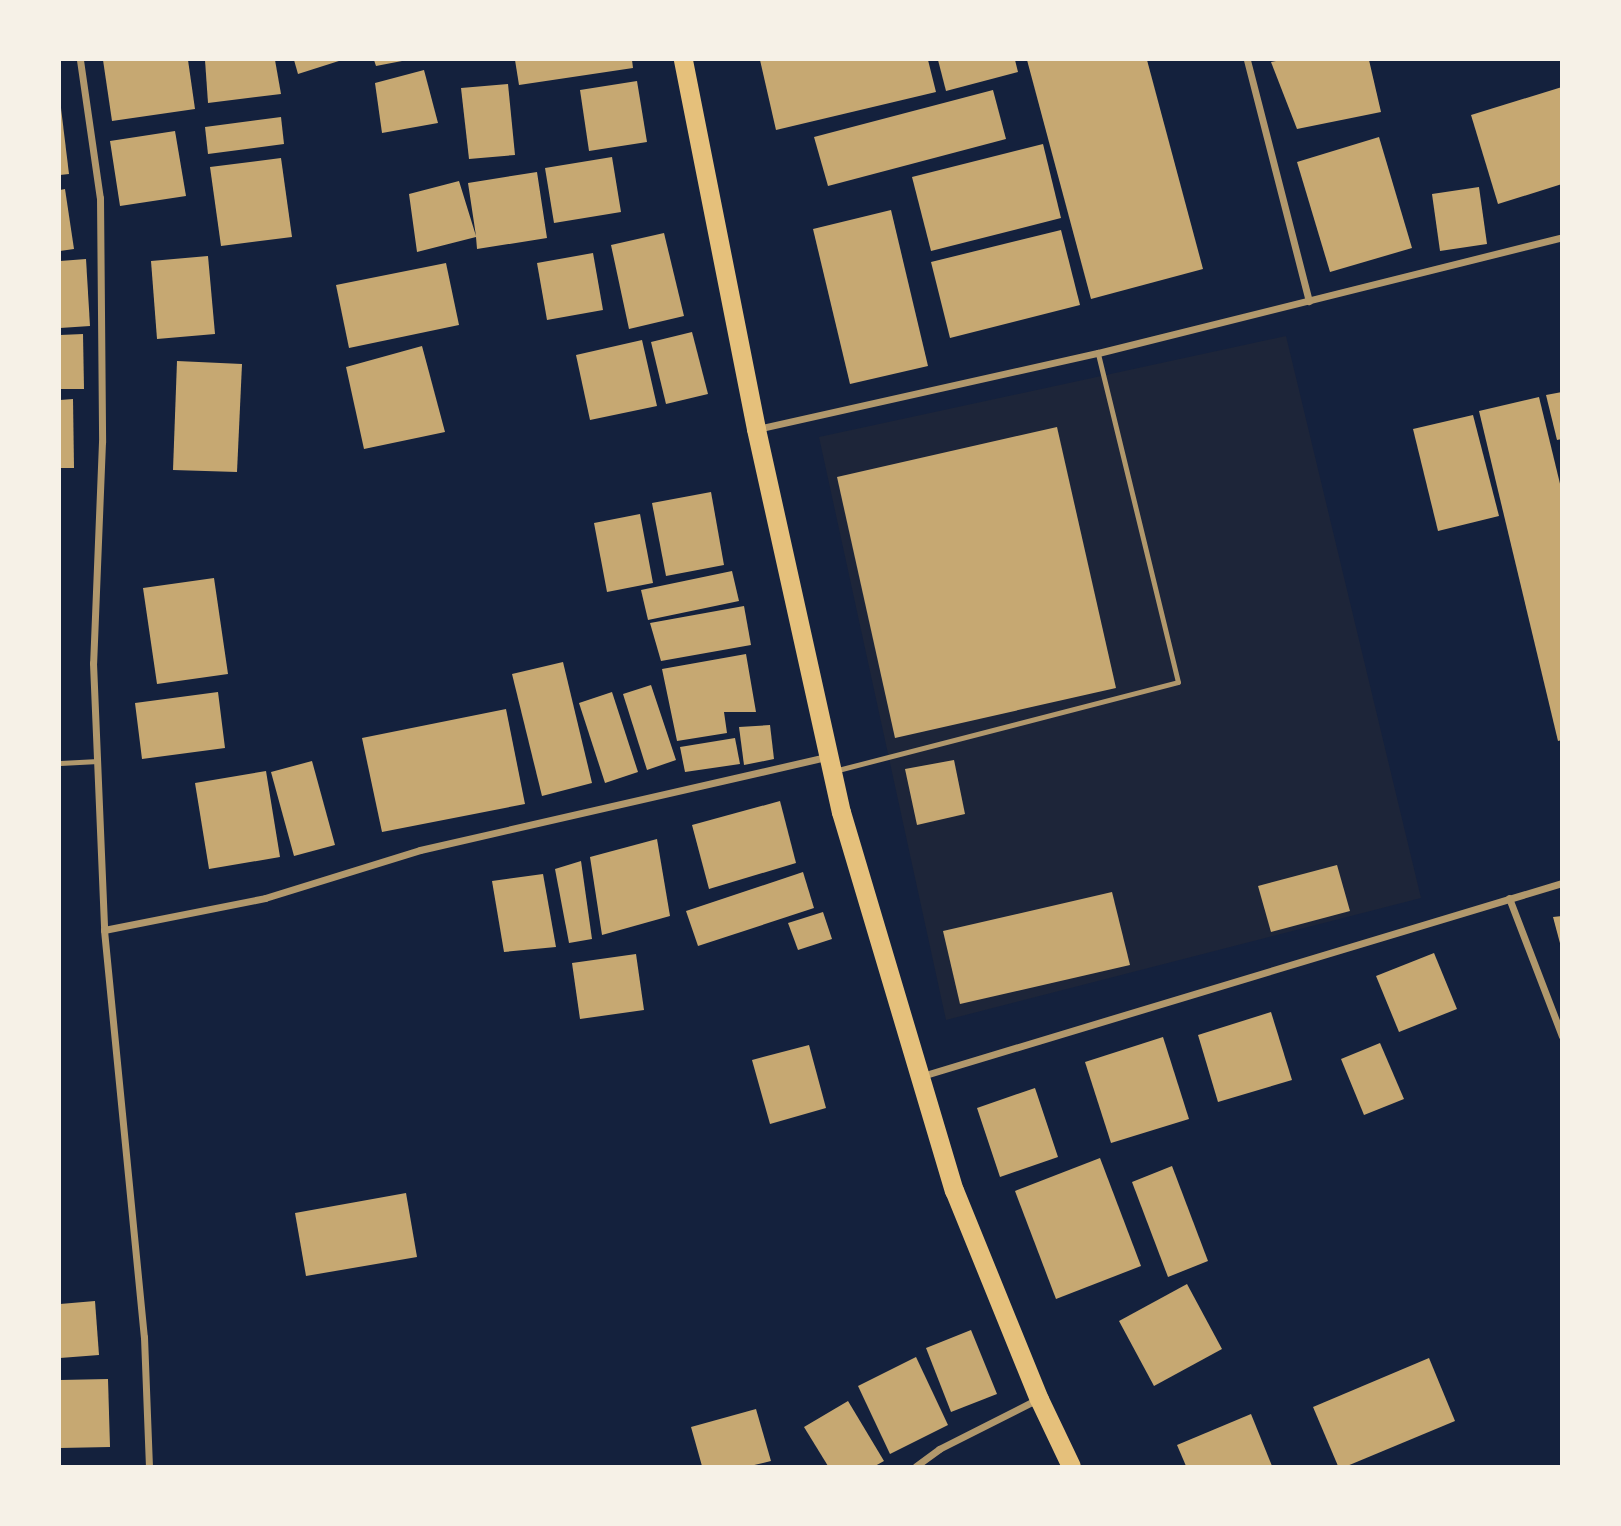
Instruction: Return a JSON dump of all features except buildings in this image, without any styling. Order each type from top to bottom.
[{"type":"highway","points":[[683,60],[756,429],[829,764],[918,1077],[954,1190],[1039,1399],[1071,1466]]},
{"type":"street","points":[[80,60],[100,198],[102,442],[93,663],[104,930],[144,1337],[149,1466]]},
{"type":"street","points":[[1247,60],[1309,301]]},
{"type":"street","points":[[756,429],[1098,353],[1562,237]]},
{"type":"street","points":[[104,930],[265,898],[420,850],[829,764]]},
{"type":"street","points":[[918,1077],[1562,883]]},
{"type":"street","points":[[1509,898],[1562,1037]]},
{"type":"street","points":[[916,1466],[939,1449],[1039,1399]]},
{"type":"lane","points":[[829,764],[1178,682],[1098,353]]},
{"type":"lane","points":[[60,762],[98,761]]},
{"type":"shaded area","points":[[1286,336],[1421,898],[946,1020],[819,437]]}]
